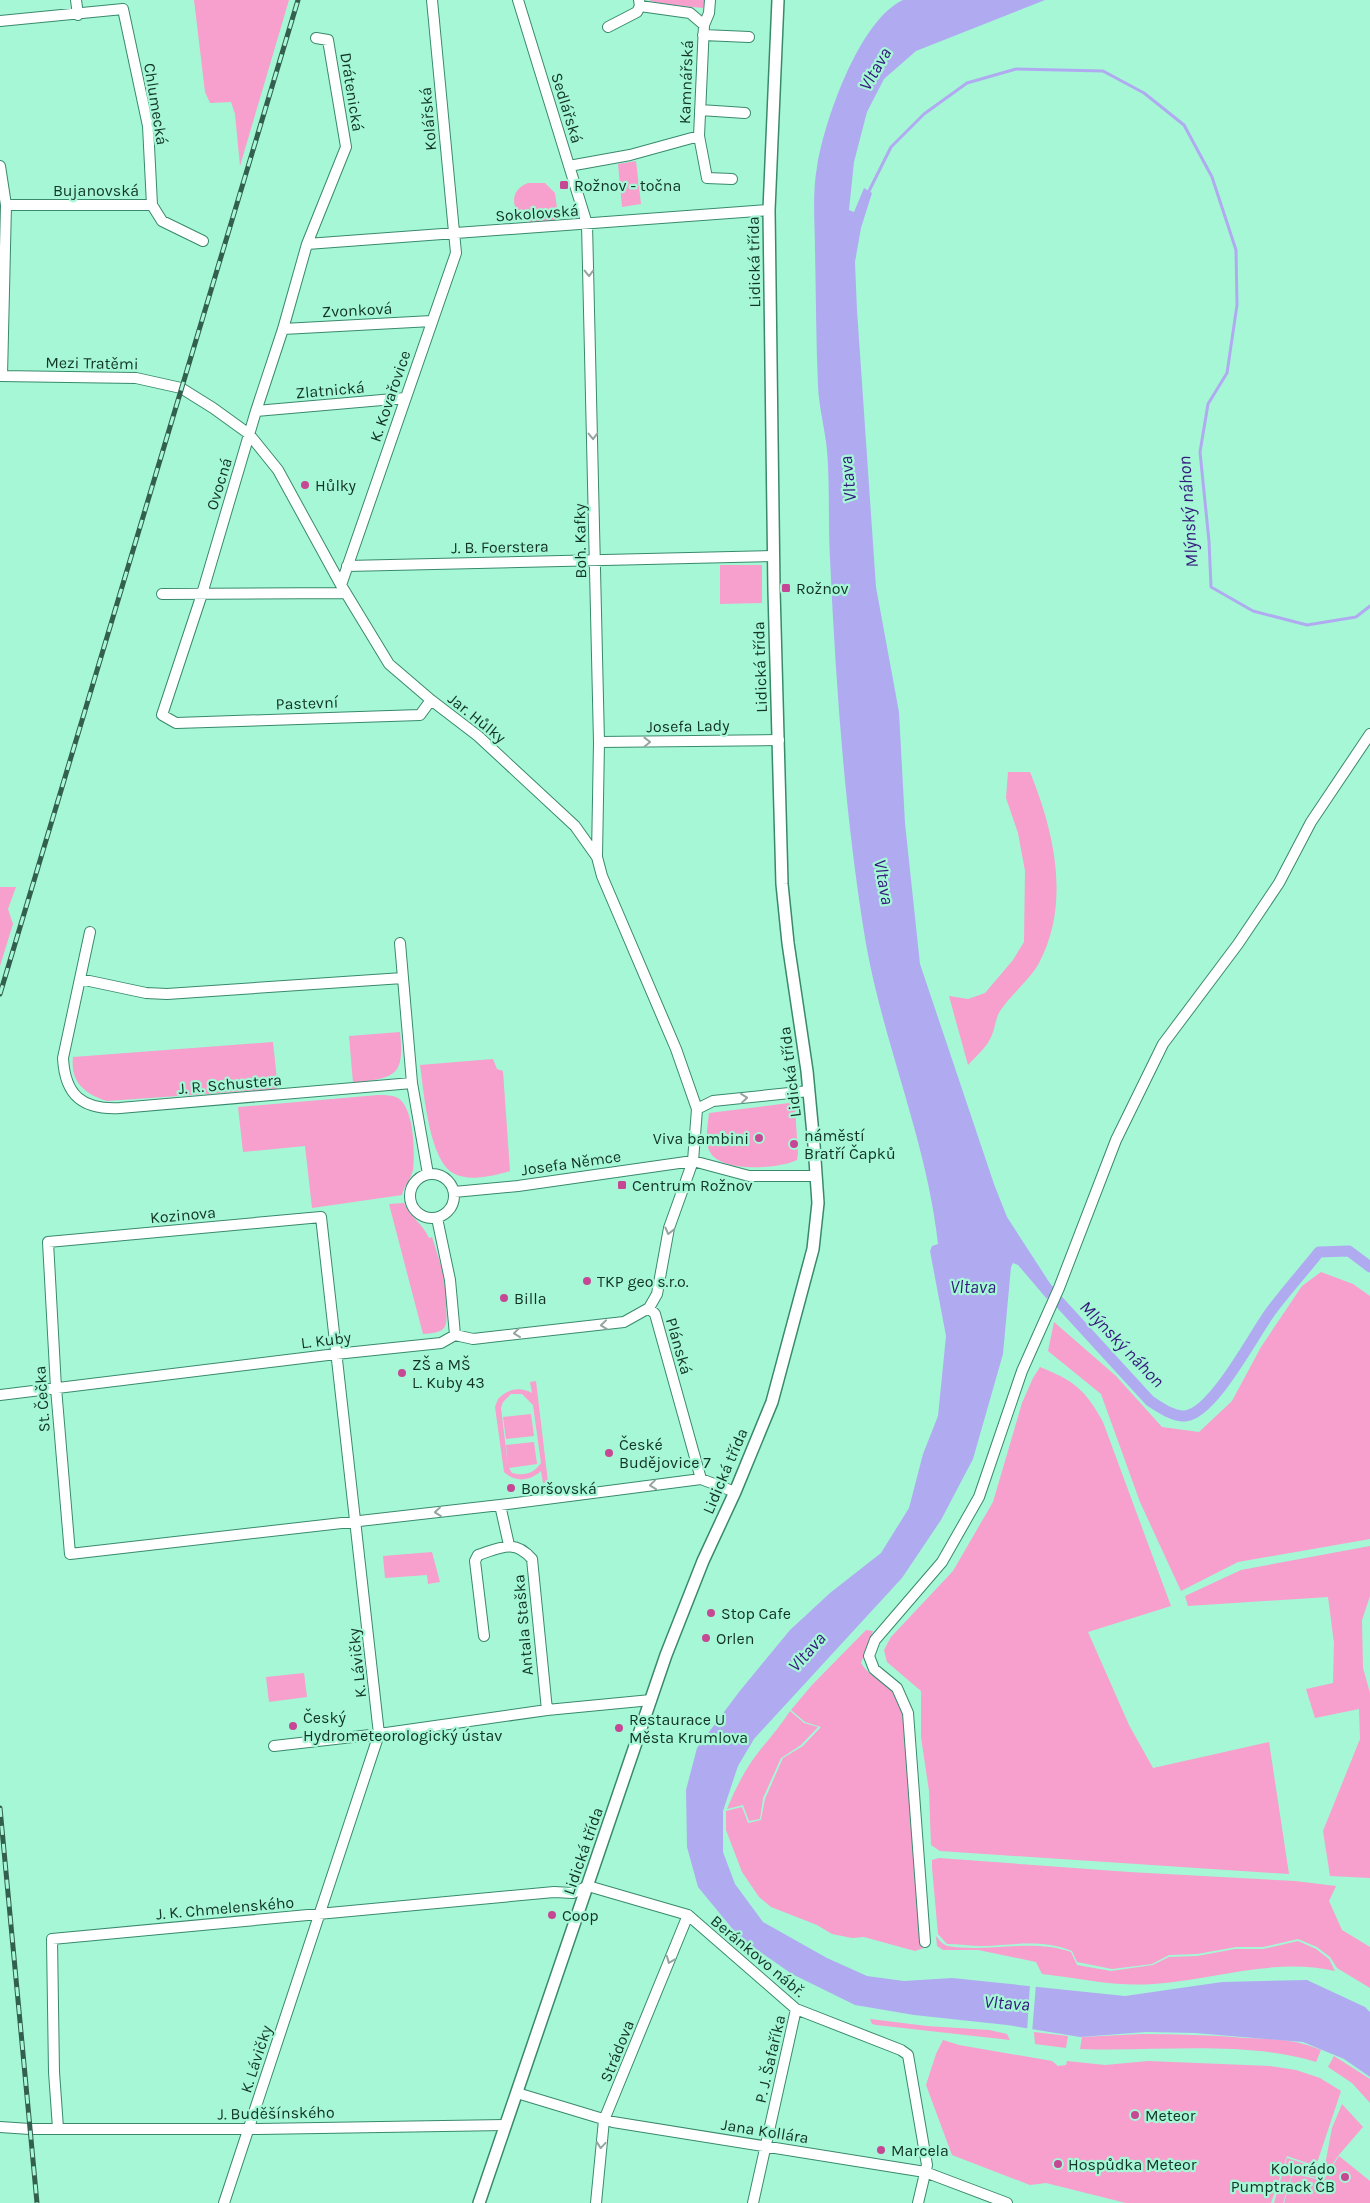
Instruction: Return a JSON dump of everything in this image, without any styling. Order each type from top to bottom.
[{"type":"street","points":[[0,21],[78,14],[76,0]]},
{"type":"street","name":"Kolářská","points":[[432,0],[454,235]]},
{"type":"street","name":"Sedlářská","points":[[518,0],[588,224]]},
{"type":"street","points":[[710,0],[709,13],[704,30],[749,37]]},
{"type":"street","name":"Lidická třída","points":[[478,2203],[666,1655],[703,1561],[735,1492],[772,1402],[814,1243],[818,1202],[809,1091],[783,902],[774,556],[770,210],[778,0]]},
{"type":"street","name":"Kamnářská","points":[[570,166],[630,155],[699,136],[704,30],[690,12],[640,3],[637,12],[608,26]]},
{"type":"street","name":"Chlumecká","points":[[78,14],[123,9],[148,126],[152,206]]},
{"type":"street","name":"Drátenická","points":[[307,244],[346,146],[328,40],[316,38]]},
{"type":"street","points":[[700,110],[745,112]]},
{"type":"street","points":[[699,136],[706,178],[732,179]]},
{"type":"street","points":[[0,166],[6,205],[1,376]]},
{"type":"street","name":"Bujanovská","points":[[6,205],[152,206],[162,221],[203,241]]},
{"type":"street","name":"Sokolovská","points":[[307,244],[454,235],[770,210]]},
{"type":"street","name":"Boh. Kafky","points":[[588,224],[596,560],[597,857]]},
{"type":"street","name":"K. Kovařovice","points":[[344,589],[347,566],[456,254],[454,235]]},
{"type":"street","name":"Ovocná","points":[[176,722],[162,715],[202,594],[307,244]]},
{"type":"street","name":"Zvonková","points":[[283,329],[432,321]]},
{"type":"street","name":"Mezi Tratěmi","points":[[1,376],[136,378],[181,388]]},
{"type":"street","name":"Jar. Hůlky","points":[[181,388],[249,434],[278,470],[344,589],[389,664],[515,768],[575,826],[597,857],[602,876],[676,1049],[697,1110]]},
{"type":"street","name":"Zlatnická","points":[[256,411],[405,398]]},
{"type":"street","name":"J. B. Foerstera","points":[[347,566],[774,556]]},
{"type":"street","points":[[162,594],[344,589]]},
{"type":"street","name":"Pastevní","points":[[176,722],[420,715],[431,700]]},
{"type":"street","points":[[925,1942],[908,1713],[897,1688],[874,1669],[869,1656],[875,1640],[942,1562],[978,1497],[1022,1371],[1058,1290],[1116,1140],[1164,1044],[1238,944],[1279,883],[1311,822],[1370,734]]},
{"type":"street","name":"Josefa Lady","points":[[598,742],[779,740]]},
{"type":"street","points":[[90,932],[80,979],[146,993],[167,994],[403,978]]},
{"type":"street","points":[[400,943],[412,1083],[428,1174]]},
{"type":"street","name":"J. R. Schustera","points":[[80,979],[63,1058],[64,1077],[72,1091],[86,1104],[102,1109],[412,1083]]},
{"type":"street","points":[[697,1110],[713,1101],[809,1091]]},
{"type":"street","name":"Plánská","points":[[697,1110],[693,1161],[670,1228],[657,1294],[649,1308],[655,1314],[701,1479]]},
{"type":"street","points":[[693,1161],[750,1176],[816,1176]]},
{"type":"street","name":"Josefa Němce","points":[[454,1192],[518,1186],[693,1161]]},
{"type":"street","points":[[428,1174],[444,1178],[454,1192],[451,1208],[437,1218],[419,1215],[412,1208],[410,1191],[414,1183],[428,1174]]},
{"type":"street","name":"Kozinova","points":[[48,1242],[321,1217]]},
{"type":"street","name":"K. Lávičky","points":[[224,2203],[379,1734],[357,1521],[321,1217]]},
{"type":"street","points":[[437,1218],[450,1280],[455,1335]]},
{"type":"street","name":"St. Čečka","points":[[48,1242],[56,1388],[70,1554],[357,1521]]},
{"type":"street","name":"L. Kuby","points":[[0,1395],[441,1343],[455,1335],[473,1339],[610,1324],[624,1322],[649,1308]]},
{"type":"street","points":[[357,1521],[701,1479],[735,1492]]},
{"type":"street","points":[[484,1636],[475,1561],[478,1555],[509,1545],[500,1505]]},
{"type":"street","name":"Antala Staška","points":[[509,1545],[524,1550],[532,1559],[547,1710]]},
{"type":"street","points":[[274,1746],[379,1734],[547,1710],[651,1700]]},
{"type":"street","name":"J. K. Chmelenského","points":[[54,2128],[52,1939],[554,1892],[573,1893],[588,1886]]},
{"type":"street","name":"Beránkovo nábř.","points":[[588,1886],[688,1915],[796,2009],[901,2050],[908,2055],[927,2165],[925,2172]]},
{"type":"street","name":"Strádova","points":[[596,2203],[604,2120],[688,1915]]},
{"type":"street","name":"P. J. Šafaříka","points":[[752,2203],[796,2009]]},
{"type":"street","name":"Jana Kollára","points":[[516,2093],[604,2120],[925,2172],[1006,2203]]},
{"type":"street","name":"J. Buděšínského","points":[[0,2127],[30,2129],[248,2129],[505,2125]]},
{"type":"street","points":[[918,2203],[925,2172]]},
{"type":"shaded area","points":[[194,0],[289,0],[240,166],[235,114],[231,102],[210,103],[205,92]]},
{"type":"shaded area","points":[[649,0],[705,0],[703,8]]},
{"type":"shaded area","points":[[636,161],[641,204],[622,207],[618,164]]},
{"type":"shaded area","points":[[528,183],[545,183],[555,193],[558,216],[552,223],[528,223],[515,208],[514,202],[517,191]]},
{"type":"shaded area","points":[[720,565],[762,565],[762,603],[720,604]]},
{"type":"shaded area","points":[[1008,772],[1030,772],[1039,795],[1052,843],[1056,867],[1057,892],[1054,916],[1049,940],[1039,963],[1000,1011],[988,1043],[968,1065],[949,996],[968,999],[985,993],[1013,960],[1024,942],[1025,871],[1018,833],[1006,798]]},
{"type":"shaded area","points":[[0,887],[16,887],[8,909],[13,924],[0,966]]},
{"type":"shaded area","points":[[400,1032],[401,1059],[394,1072],[378,1079],[353,1083],[349,1036]]},
{"type":"shaded area","points":[[273,1042],[278,1089],[107,1101],[92,1095],[81,1086],[74,1073],[73,1066],[73,1057]]},
{"type":"shaded area","points":[[493,1059],[497,1069],[503,1071],[510,1171],[473,1178],[459,1176],[445,1165],[438,1154],[433,1140],[420,1065]]},
{"type":"shaded area","points":[[378,1095],[398,1098],[403,1103],[410,1120],[414,1153],[413,1170],[402,1195],[312,1208],[305,1146],[243,1152],[238,1107]]},
{"type":"shaded area","points":[[789,1103],[795,1107],[797,1160],[777,1166],[738,1166],[716,1159],[710,1152],[707,1138],[709,1113]]},
{"type":"shaded area","points":[[404,1203],[429,1238],[432,1237],[442,1269],[448,1306],[446,1307],[445,1325],[440,1331],[423,1334],[389,1204]]},
{"type":"shaded area","points":[[1321,1272],[1353,1284],[1370,1296],[1370,1539],[1238,1562],[1181,1591],[1140,1502],[1101,1394],[1048,1351],[1054,1322],[1116,1376],[1162,1427],[1199,1432],[1232,1401],[1261,1347],[1302,1286]]},
{"type":"shaded area","points":[[1040,1367],[1078,1387],[1097,1411],[1103,1422],[1171,1606],[1088,1632],[1129,1725],[1153,1768],[1269,1742],[1289,1874],[940,1851],[931,1845],[929,1791],[921,1737],[921,1691],[887,1662],[884,1650],[891,1637],[953,1571],[993,1502],[1022,1403]]},
{"type":"shaded area","points":[[536,1381],[548,1482],[543,1483],[541,1471],[527,1479],[513,1478],[504,1472],[495,1407],[498,1399],[510,1391],[518,1389],[532,1393],[530,1382]],"holes":[[[511,1394],[522,1394],[533,1405],[541,1463],[532,1472],[521,1474],[512,1473],[509,1468],[537,1464],[534,1442],[506,1445],[508,1466],[501,1408],[503,1402]]]},
{"type":"shaded area","points":[[531,1414],[534,1436],[506,1439],[503,1417]]},
{"type":"shaded area","points":[[1370,1546],[1370,1596],[1362,1620],[1363,1668],[1370,1693],[1370,1878],[1330,1876],[1323,1831],[1360,1739],[1359,1709],[1315,1718],[1306,1689],[1333,1683],[1334,1643],[1328,1597],[1188,1606],[1185,1596],[1241,1570]]},
{"type":"shaded area","points":[[432,1552],[440,1582],[428,1584],[427,1575],[385,1578],[383,1556]]},
{"type":"shaded area","points":[[866,1630],[873,1631],[861,1663],[872,1675],[891,1688],[903,1712],[920,1935],[924,1948],[915,1951],[864,1937],[852,1938],[832,1934],[817,1925],[771,1907],[759,1897],[742,1872],[726,1830],[726,1811],[742,1807],[748,1823],[761,1820],[765,1799],[783,1758],[803,1746],[821,1727],[805,1722],[791,1710],[812,1685]]},
{"type":"shaded area","points":[[304,1673],[307,1697],[269,1702],[266,1677]]},
{"type":"shaded area","points":[[790,1711],[804,1723],[818,1727],[801,1745],[781,1758],[763,1798],[760,1819],[749,1821],[743,1805],[727,1809],[748,1767]]},
{"type":"shaded area","points":[[939,1858],[1129,1872],[1295,1881],[1336,1886],[1329,1901],[1342,1930],[1370,1947],[1370,1988],[1337,1968],[1330,1957],[1317,1947],[1298,1939],[1263,1947],[1236,1947],[1197,1954],[1169,1955],[1152,1964],[1112,1969],[1077,1962],[1072,1951],[1050,1945],[982,1946],[947,1944],[938,1934],[932,1860]]},
{"type":"shaded area","points":[[936,1936],[946,1945],[963,1948],[1040,1946],[1056,1948],[1071,1952],[1077,1965],[1111,1971],[1153,1965],[1169,1957],[1197,1956],[1235,1949],[1263,1949],[1298,1941],[1316,1949],[1329,1959],[1335,1971],[1312,1967],[1267,1968],[1176,1982],[1139,1985],[1111,1983],[1042,1974],[1036,1962],[978,1950],[943,1950],[937,1946]]},
{"type":"shaded area","points":[[870,2019],[927,2026],[989,2030],[1007,2034],[1010,2040],[876,2025],[872,2024]]},
{"type":"shaded area","points":[[1034,2032],[1068,2036],[1066,2048],[1035,2044]]},
{"type":"shaded area","points":[[1142,2034],[1274,2039],[1311,2046],[1321,2050],[1316,2062],[1289,2055],[1230,2049],[1080,2049],[1082,2037]]},
{"type":"shaded area","name":"Meteor","points":[[943,2040],[959,2045],[1052,2061],[1058,2066],[1066,2065],[1067,2061],[1105,2065],[1148,2061],[1270,2066],[1296,2070],[1320,2078],[1341,2091],[1316,2166],[1287,2156],[1271,2203],[1126,2203],[1046,2183],[1030,2185],[952,2155],[926,2085],[936,2054]]},
{"type":"shaded area","points":[[1334,2056],[1370,2079],[1370,2103],[1352,2083],[1328,2067]]},
{"type":"shaded area","points":[[1342,2104],[1363,2127],[1338,2156],[1322,2180],[1293,2171],[1283,2203],[1274,2203],[1287,2158],[1318,2168],[1325,2165],[1332,2128]]},
{"type":"shaded area","name":"Kolorádo Pumptrack ČB","points":[[1339,2156],[1370,2181],[1370,2203],[1284,2203],[1293,2173],[1323,2181]]},
{"type":"water","name":"Vltava","points":[[903,0],[1045,0],[916,51],[884,79],[867,112],[854,162],[849,210],[854,212],[864,188],[872,193],[861,228],[855,262],[857,310],[876,587],[899,712],[905,823],[920,964],[994,1184],[1007,1217],[1053,1288],[1047,1299],[1018,1265],[1013,1263],[1011,1267],[1003,1354],[973,1459],[941,1520],[902,1578],[754,1739],[738,1766],[723,1811],[723,1852],[735,1884],[763,1922],[827,1958],[867,1976],[904,1981],[952,1978],[1125,1996],[1222,1982],[1307,1980],[1365,2007],[1370,2012],[1370,2077],[1344,2059],[1303,2042],[1195,2033],[1146,2032],[1080,2037],[1007,2025],[914,2015],[855,2005],[792,1974],[740,1938],[698,1887],[687,1847],[686,1790],[697,1748],[739,1692],[790,1630],[830,1593],[881,1553],[909,1508],[923,1454],[938,1416],[946,1336],[930,1251],[932,1246],[938,1244],[925,1168],[874,982],[866,944],[852,848],[838,704],[830,559],[828,464],[819,394],[817,352],[814,198],[815,177],[821,148],[836,100],[858,50],[872,28],[887,11]]},
{"type":"pier","points":[[1030,1984],[1036,1984],[1032,2033],[1027,2032]]},
{"type":"waterway","name":"Mlýnský náhon","points":[[868,193],[891,147],[924,114],[967,83],[1016,69],[1103,71],[1144,93],[1184,125],[1212,177],[1236,250],[1237,305],[1227,373],[1208,404],[1200,452],[1209,541],[1211,587],[1253,611],[1307,625],[1356,617],[1370,606]]},
{"type":"waterway","name":"Mlýnský náhon","points":[[1041,1282],[1150,1401],[1171,1413],[1185,1416],[1196,1412],[1220,1388],[1271,1311],[1319,1252],[1349,1251],[1370,1267]]},
{"type":"railway","points":[[0,994],[298,0]]},
{"type":"railway","points":[[0,1808],[37,2203]]},
{"type":"place","name":"Rožnov - točna","points":[[564,185]]},
{"type":"place","name":"Hůlky","points":[[305,485]]},
{"type":"place","name":"Rožnov","points":[[786,588]]},
{"type":"place","name":"Viva bambini","points":[[759,1138]]},
{"type":"place","name":"náměstí Bratří Čapků","points":[[794,1144]]},
{"type":"place","name":"Centrum Rožnov","points":[[622,1185]]},
{"type":"place","name":"TKP geo s.r.o.","points":[[587,1281]]},
{"type":"place","name":"Billa","points":[[504,1298]]},
{"type":"place","name":"ZŠ a MŠ L. Kuby 43","points":[[402,1373]]},
{"type":"place","name":"České Budějovice 7","points":[[609,1453]]},
{"type":"place","name":"Boršovská","points":[[511,1488]]},
{"type":"place","name":"Stop Cafe","points":[[711,1613]]},
{"type":"place","name":"Orlen","points":[[706,1638]]},
{"type":"place","name":"Český Hydrometeorologický ústav","points":[[293,1726]]},
{"type":"place","name":"Restaurace U Města Krumlova","points":[[619,1728]]},
{"type":"place","name":"Coop","points":[[552,1915]]},
{"type":"place","name":"Meteor","points":[[1135,2115]]},
{"type":"place","name":"Marcela","points":[[881,2150]]},
{"type":"place","name":"Hospůdka Meteor","points":[[1058,2164]]},
{"type":"place","name":"Kolorádo Pumptrack ČB","points":[[1345,2177]]}]
